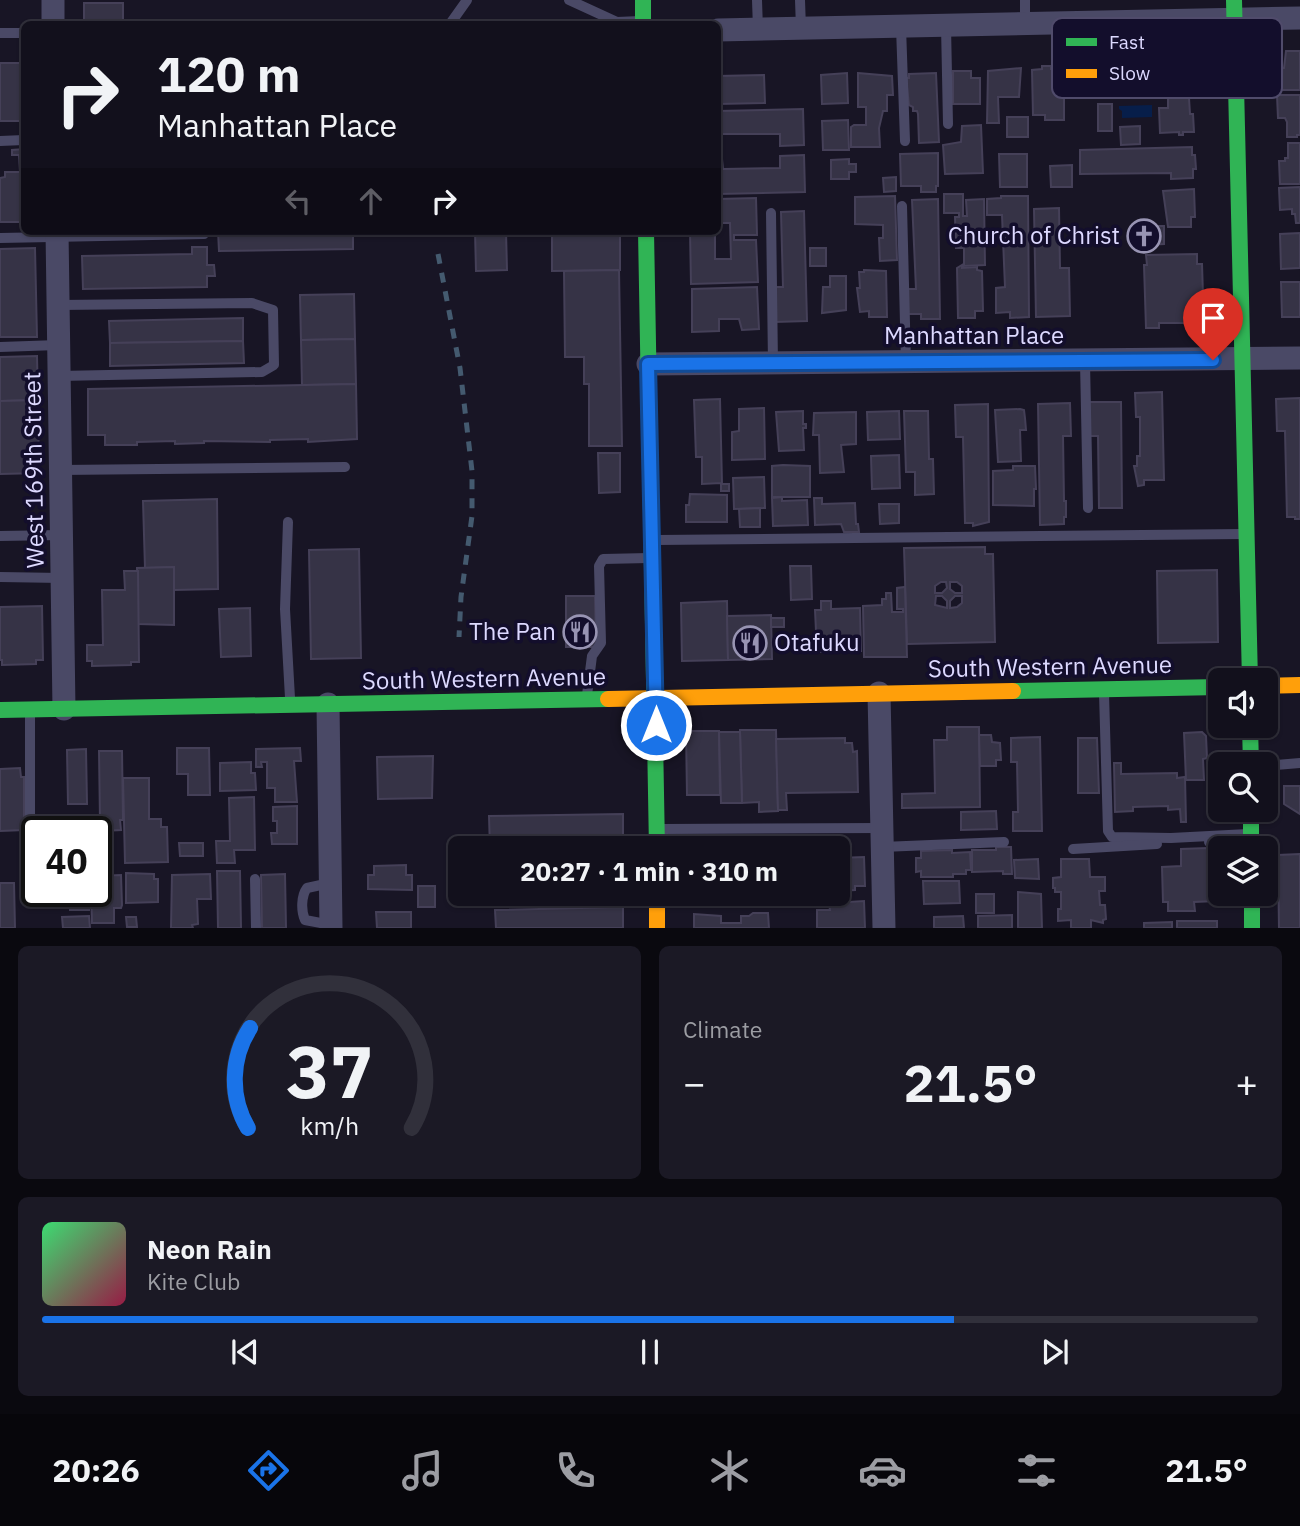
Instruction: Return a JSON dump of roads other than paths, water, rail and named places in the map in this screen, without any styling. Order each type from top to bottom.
[{"type":"main road","points":[[643,0],[643,21]]},
{"type":"main road","points":[[1237,98],[1250,668]]},
{"type":"main road","points":[[646,235],[657,836]]},
{"type":"main road","points":[[1278,686],[1300,685]]},
{"type":"main road","name":"South Western Avenue","points":[[0,709],[1208,687]]},
{"type":"main road","points":[[657,906],[657,928]]},
{"type":"main road","points":[[1252,906],[1252,928]]},
{"type":"street","points":[[53,0],[53,21]]},
{"type":"street","points":[[1115,18],[1235,10],[1300,18]]},
{"type":"street","points":[[721,30],[1052,22]]},
{"type":"street","name":"West 169th Street","points":[[57,235],[64,709]]},
{"type":"street","name":"Manhattan Place","points":[[648,364],[1300,358]]},
{"type":"street","points":[[879,693],[884,928]]},
{"type":"street","points":[[328,704],[331,926]]},
{"type":"lane","points":[[452,21],[467,0]]},
{"type":"lane","points":[[569,0],[615,21]]},
{"type":"lane","points":[[757,0],[758,29]]},
{"type":"lane","points":[[800,0],[801,28]]},
{"type":"lane","points":[[1025,0],[1025,24]]},
{"type":"lane","points":[[946,26],[948,124]]},
{"type":"lane","points":[[901,27],[905,141]]},
{"type":"lane","points":[[0,33],[21,33]]},
{"type":"lane","points":[[0,141],[21,140]]},
{"type":"lane","points":[[902,206],[906,363]]},
{"type":"lane","points":[[771,213],[773,363]]},
{"type":"lane","points":[[0,237],[28,235]]},
{"type":"lane","points":[[58,305],[252,303],[273,310],[274,365],[262,372],[59,376]]},
{"type":"lane","points":[[0,347],[58,345]]},
{"type":"lane","points":[[1085,362],[1088,508]]},
{"type":"lane","points":[[60,470],[345,467]]},
{"type":"lane","points":[[288,522],[285,609],[290,705]]},
{"type":"lane","points":[[652,540],[1246,534]]},
{"type":"lane","points":[[0,536],[61,535]]},
{"type":"lane","points":[[587,699],[592,656],[601,643],[599,566],[603,559],[652,558]]},
{"type":"lane","points":[[0,577],[62,578]]},
{"type":"lane","points":[[1104,689],[1108,831],[1112,837],[1208,840]]},
{"type":"lane","points":[[29,709],[30,816]]},
{"type":"lane","points":[[1278,765],[1300,763]]},
{"type":"lane","points":[[657,829],[1004,842]]},
{"type":"lane","points":[[1073,849],[1208,843]]},
{"type":"lane","points":[[255,879],[256,928]]},
{"type":"water","points":[[1152,105],[1152,117],[1122,118],[1122,111],[1119,109],[1119,106]]},
{"type":"railway","points":[[438,254],[460,368],[472,471],[472,516],[461,597],[459,637]]},
{"type":"place","name":"Church of Christ","points":[[1144,236]]},
{"type":"place","name":"The Pan","points":[[580,632]]},
{"type":"place","name":"Otafuku","points":[[750,643]]}]
